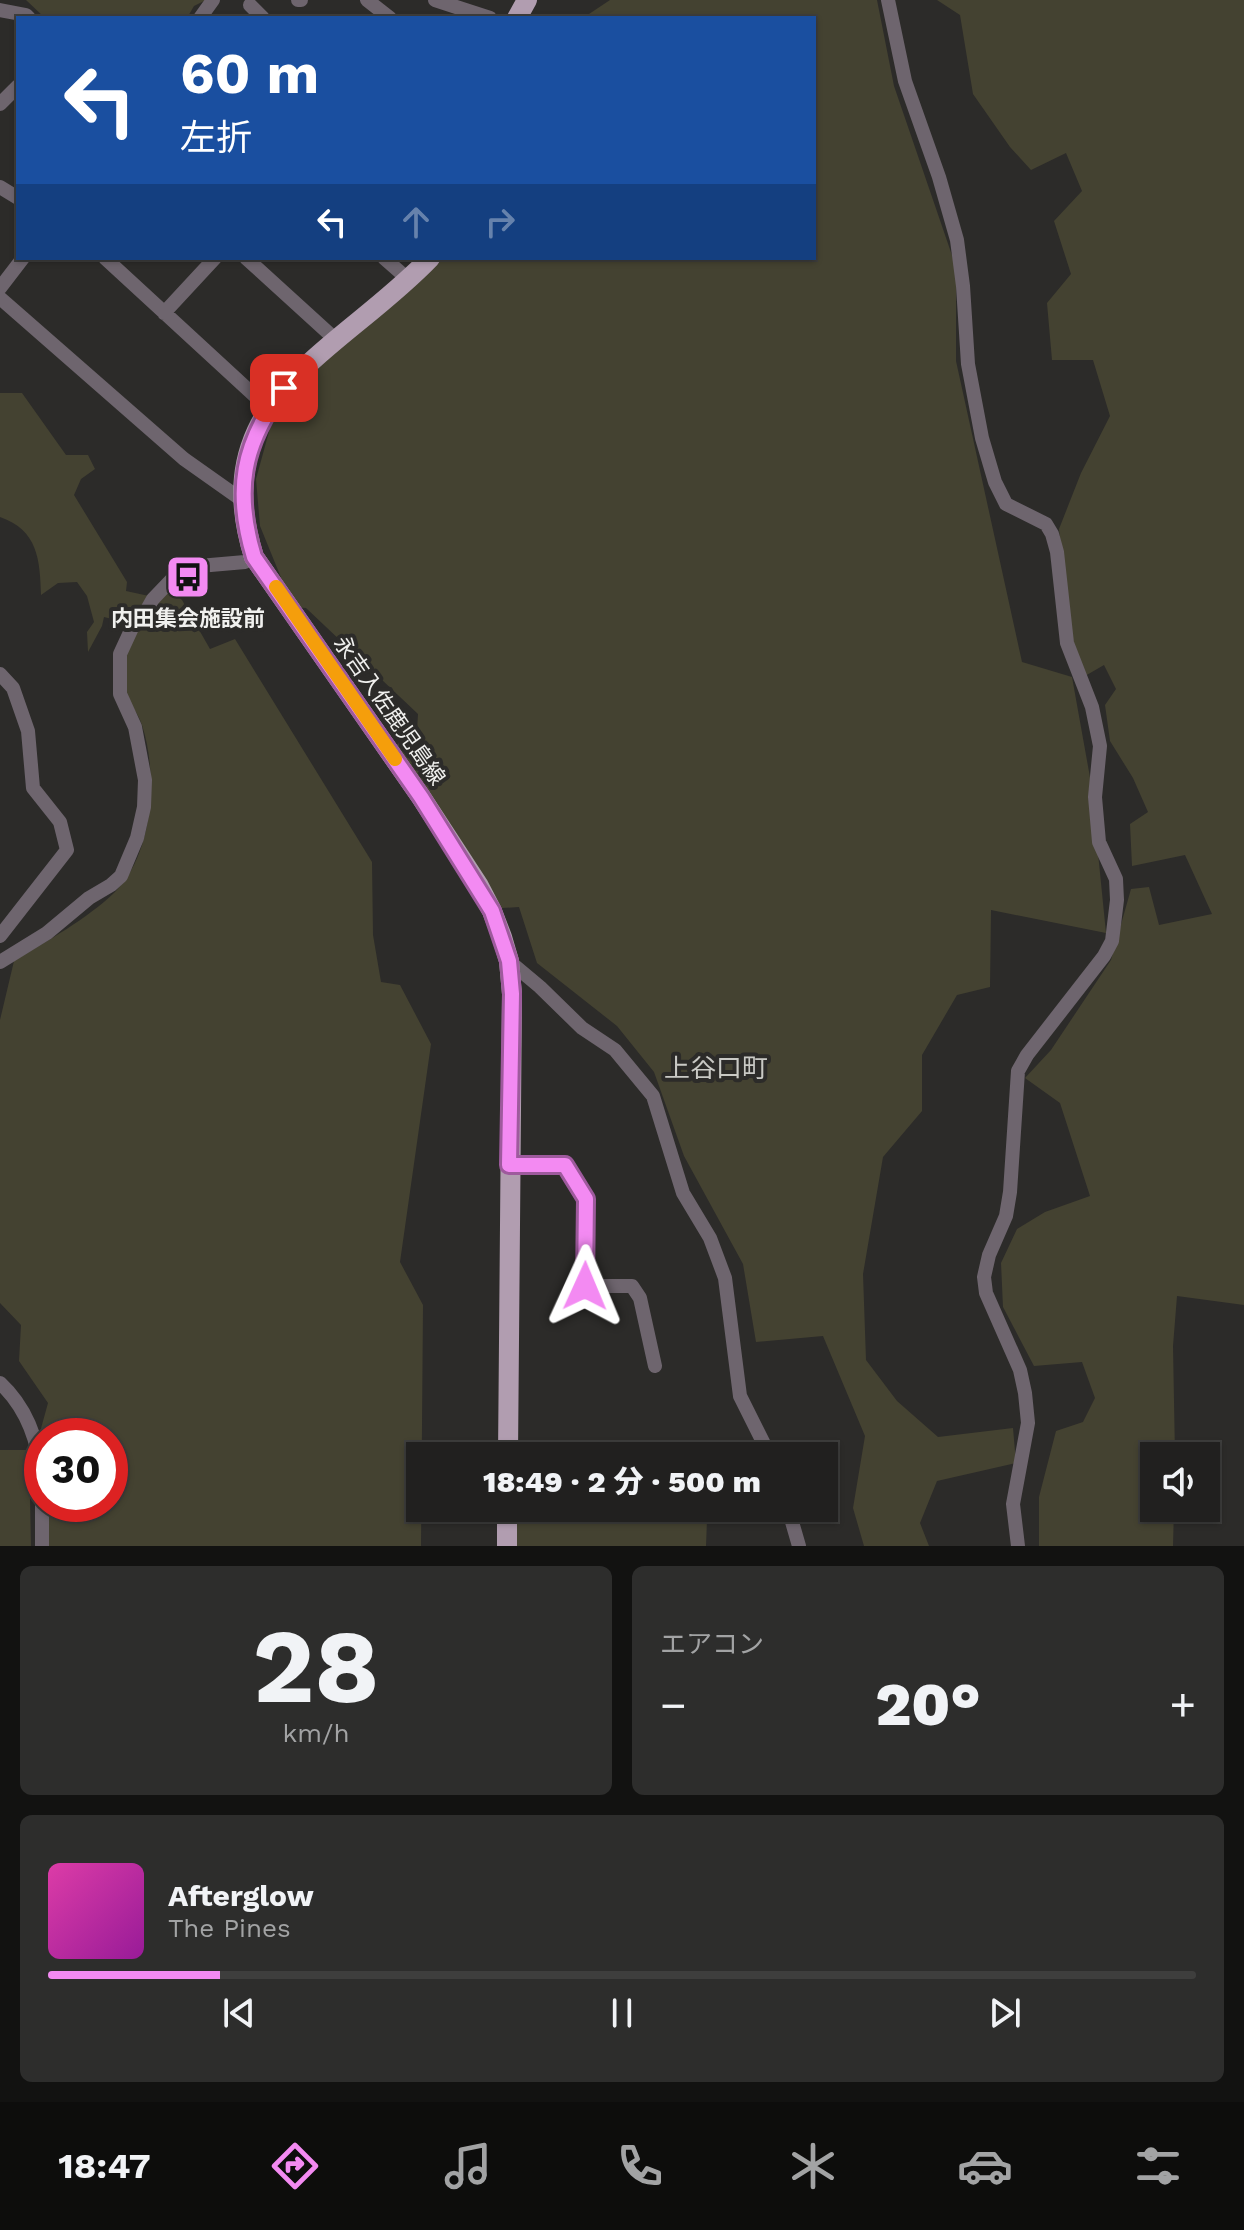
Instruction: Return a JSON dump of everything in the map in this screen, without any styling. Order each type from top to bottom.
[{"type":"main road","name":"永吉入佐鹿児島線","points":[[428,260],[409,280],[335,339],[284,388],[268,408],[244,468],[242,500],[245,529],[254,557],[479,886],[492,911],[509,961],[512,994],[508,1442]]},
{"type":"main road","points":[[507,1522],[507,1546]]},
{"type":"street","points":[[367,0],[387,16]]},
{"type":"street","points":[[435,0],[484,16]]},
{"type":"street","points":[[888,0],[905,81],[939,177],[957,240],[968,364],[982,438],[995,482],[1006,504],[1046,524],[1057,552],[1067,643],[1092,707],[1100,746],[1095,797],[1099,842],[1116,879],[1112,941],[1018,1071],[1010,1192],[1006,1216],[989,1255],[984,1277],[986,1293],[1020,1370],[1025,1393],[1028,1423],[1013,1504],[1018,1546]]},
{"type":"street","points":[[250,5],[261,16]]},
{"type":"street","points":[[0,10],[22,16]]},
{"type":"street","points":[[0,104],[16,88]]},
{"type":"street","points":[[0,288],[21,260]]},
{"type":"street","points":[[107,260],[268,408]]},
{"type":"street","points":[[164,313],[213,260]]},
{"type":"street","points":[[248,260],[335,339]]},
{"type":"street","points":[[386,260],[409,280]]},
{"type":"street","points":[[0,298],[184,459],[242,500]]},
{"type":"street","points":[[0,962],[47,933],[121,876],[137,838],[144,807],[145,780],[135,727],[120,694],[120,654],[132,628],[175,576],[199,566],[245,562],[254,557]]},
{"type":"street","points":[[0,674],[13,688],[28,731],[33,788],[60,822],[67,850],[0,936]]},
{"type":"street","points":[[509,961],[582,1028],[615,1050],[653,1096],[683,1193],[710,1238],[725,1278],[740,1396],[763,1442]]},
{"type":"street","points":[[509,1165],[565,1165],[586,1199],[585,1286],[632,1286],[640,1298],[655,1366]]},
{"type":"street","points":[[0,1383],[9,1391],[24,1418]]},
{"type":"street","points":[[42,1522],[42,1546]]},
{"type":"street","points":[[792,1522],[799,1546]]},
{"type":"shaded area","points":[[26,0],[206,0],[194,6],[188,16],[43,16]]},
{"type":"shaded area","points":[[610,0],[877,0],[894,86],[956,267],[956,361],[1022,662],[1072,677],[1091,783],[1106,933],[991,910],[990,987],[957,995],[922,1055],[922,1111],[883,1157],[863,1274],[866,1360],[897,1401],[938,1437],[1013,1428],[1016,1463],[937,1481],[920,1523],[929,1546],[864,1546],[853,1508],[865,1436],[823,1336],[756,1342],[743,1264],[684,1156],[654,1072],[617,1026],[537,963],[519,907],[502,908],[396,745],[417,731],[418,714],[306,608],[293,607],[260,526],[256,479],[270,428],[291,392],[437,260],[816,260],[816,16],[586,16]]},
{"type":"shaded area","points":[[937,0],[1244,0],[1244,1305],[1177,1296],[1173,1346],[1175,1442],[1140,1442],[1140,1522],[1174,1522],[1173,1546],[1039,1546],[1039,1497],[1056,1431],[1083,1422],[1095,1398],[1082,1362],[1034,1366],[1003,1307],[1001,1263],[1017,1229],[1045,1212],[1090,1196],[1060,1103],[1025,1078],[1051,1050],[1111,960],[1131,889],[1149,887],[1159,925],[1212,914],[1185,855],[1132,866],[1130,824],[1148,812],[1133,778],[1110,741],[1105,705],[1116,689],[1104,665],[1085,676],[1070,635],[1059,529],[1081,473],[1110,416],[1093,360],[1052,360],[1047,303],[1071,274],[1054,221],[1082,191],[1066,153],[1031,170],[1010,147],[973,94],[960,15]]},
{"type":"shaded area","points":[[0,393],[22,393],[66,455],[88,455],[95,469],[81,479],[74,495],[127,582],[126,591],[149,596],[134,620],[104,617],[88,652],[87,632],[94,622],[87,596],[77,582],[58,583],[41,595],[38,558],[29,538],[13,523],[0,517]]},
{"type":"shaded area","points":[[170,590],[182,600],[210,649],[235,639],[372,862],[373,935],[381,982],[400,985],[431,1044],[400,1262],[423,1305],[422,1442],[406,1442],[406,1522],[421,1522],[421,1546],[48,1546],[49,1522],[128,1522],[128,1418],[44,1418],[48,1403],[19,1361],[21,1325],[0,1303],[0,1020],[14,961],[104,902],[128,876],[138,856],[149,812],[150,766],[142,725],[129,700],[125,678],[129,646],[150,611]]},
{"type":"shaded area","points":[[0,1450],[24,1450],[24,1522],[30,1522],[31,1546],[0,1546]]},
{"type":"shaded area","points":[[516,1522],[707,1522],[706,1546],[515,1546]]},
{"type":"slow traffic","points":[[276,587],[395,759]]},
{"type":"place","name":"内田集会施設前","points":[[188,577]]},
{"type":"district","name":"上谷口町","points":[[716,1068]]},
{"type":"route","points":[[284,388],[268,408],[253,437],[244,468],[242,500],[245,529],[254,557],[421,797],[492,911],[509,961],[512,994],[509,1165],[565,1165],[586,1199],[585,1286]]}]
